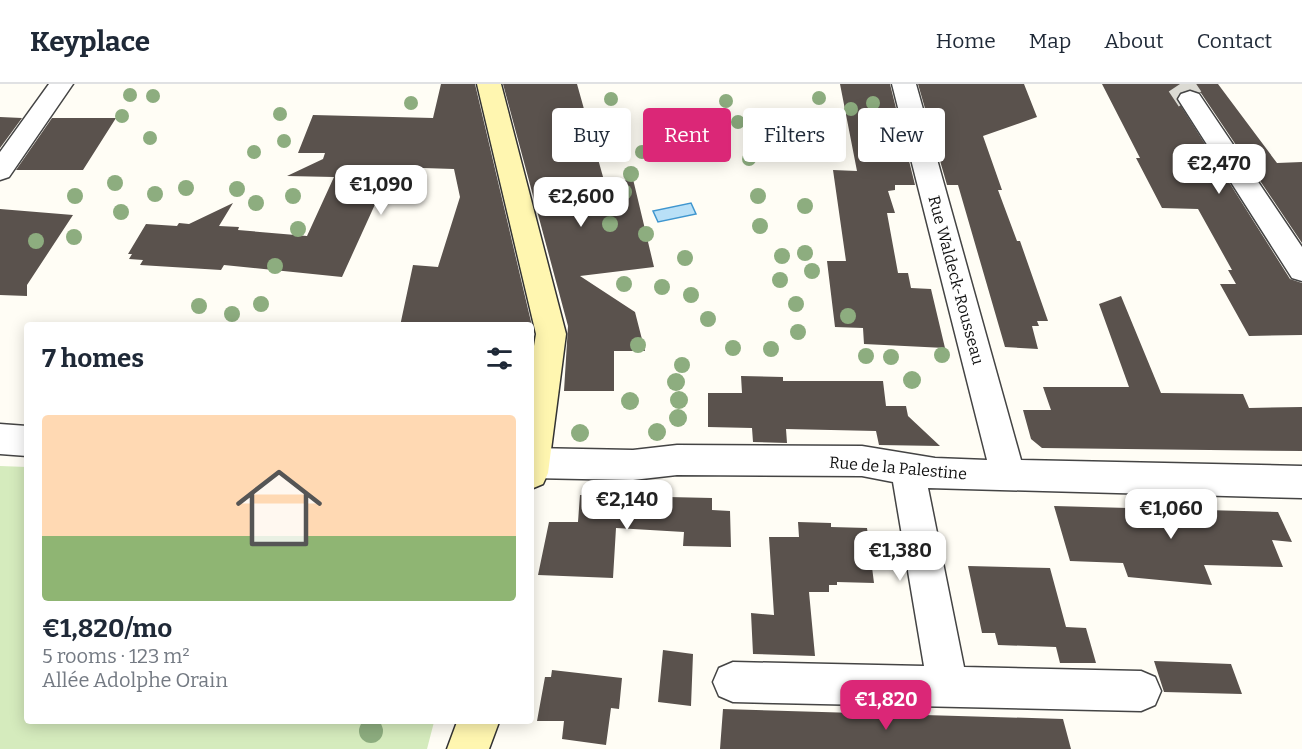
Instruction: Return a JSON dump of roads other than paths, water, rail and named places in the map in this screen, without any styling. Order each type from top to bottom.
[{"type":"main road","points":[[489,84],[551,334],[534,452]]},
{"type":"main road","points":[[468,749],[477,724]]},
{"type":"street","points":[[0,171],[61,84]]},
{"type":"street","name":"Rue Waldeck-Rousseau","points":[[904,84],[1008,475]]},
{"type":"street","points":[[1190,99],[1302,270]]},
{"type":"street","points":[[0,439],[24,441]]},
{"type":"street","name":"Rue de la Palestine","points":[[534,466],[621,465],[677,460],[862,461],[935,474],[1302,482]]},
{"type":"street","points":[[909,469],[911,494],[948,687]]},
{"type":"street","points":[[733,682],[1141,691]]},
{"type":"water","points":[[691,203],[696,214],[658,222],[653,211]]},
{"type":"tunnel","points":[[1180,84],[1190,99]]}]
